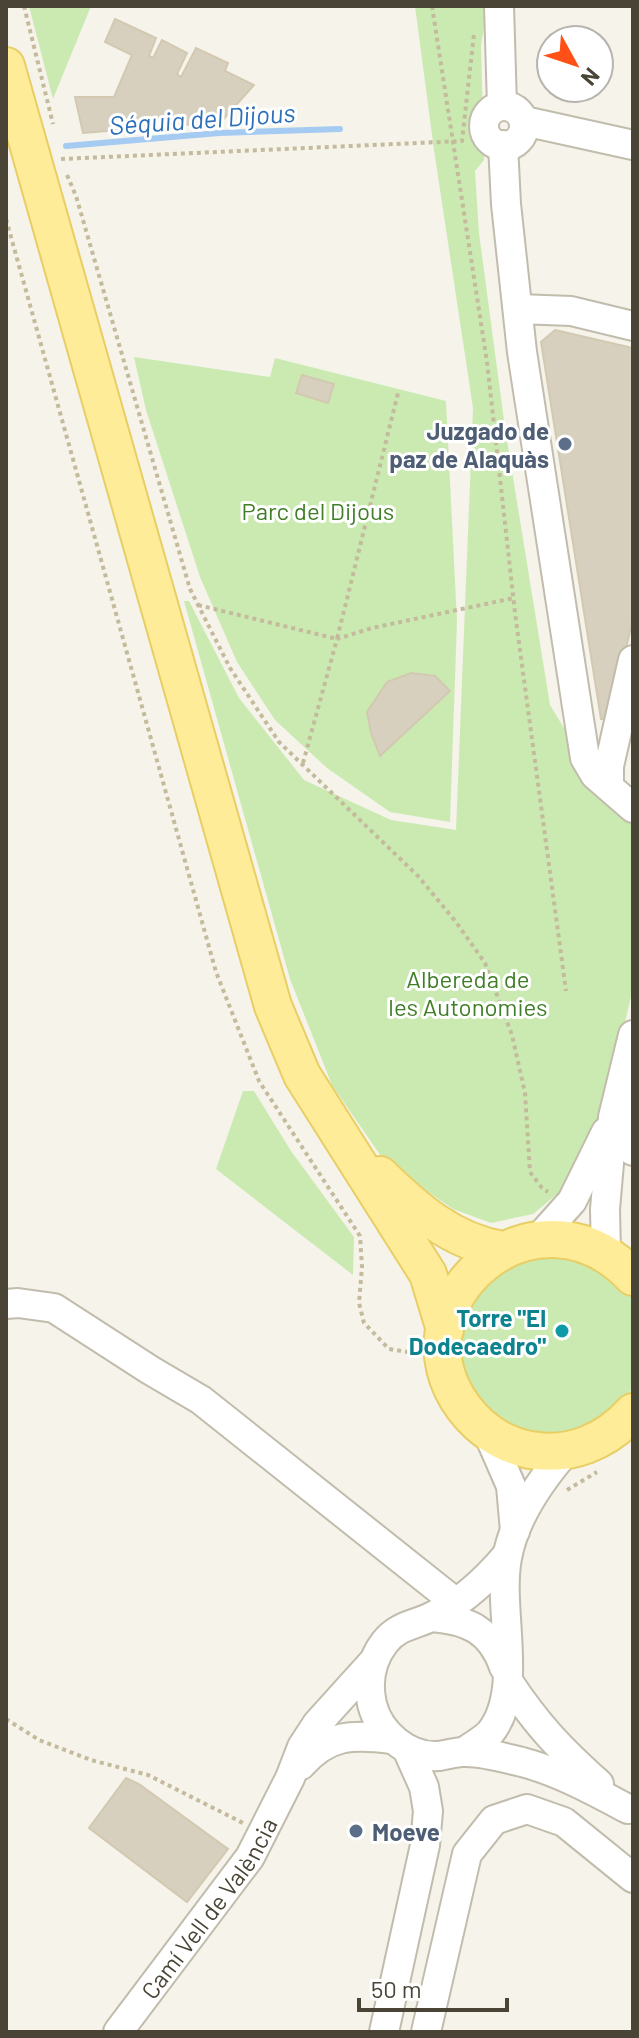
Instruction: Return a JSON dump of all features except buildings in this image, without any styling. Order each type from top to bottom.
[{"type":"main road","points":[[6,66],[273,1006],[302,1075],[428,1274],[445,1330],[445,1363],[450,1383],[471,1418],[505,1442],[545,1452],[587,1446],[606,1436],[633,1412]]},
{"type":"main road","points":[[345,1140],[414,1209],[458,1237],[502,1250]]},
{"type":"main road","points":[[445,1330],[455,1298],[475,1270],[502,1250],[538,1239],[573,1241],[606,1253],[633,1277]]},
{"type":"street","points":[[499,6],[513,114],[524,130],[512,144],[503,145],[506,204],[522,352],[580,733],[585,758],[595,775],[633,808]]},
{"type":"street","points":[[513,114],[633,145]]},
{"type":"street","points":[[518,309],[571,311],[633,326]]},
{"type":"street","points":[[609,786],[609,766],[633,660]]},
{"type":"street","points":[[580,733],[604,741],[615,736]]},
{"type":"street","points":[[606,1253],[605,1209],[613,1117],[633,1035]]},
{"type":"street","points":[[625,1073],[633,1151]]},
{"type":"street","points":[[538,1239],[572,1201],[613,1117]]},
{"type":"street","points":[[6,1304],[54,1308],[201,1400],[445,1591],[444,1610]]},
{"type":"street","points":[[465,1751],[489,1735],[504,1710],[507,1678],[503,1583],[511,1543],[511,1486],[487,1431]]},
{"type":"street","points":[[384,2032],[425,1845],[428,1811],[424,1787],[399,1744],[375,1716],[368,1689],[373,1661],[387,1640],[407,1624],[444,1610],[480,1586],[511,1543],[543,1478],[566,1451]]},
{"type":"street","points":[[444,1610],[481,1631],[498,1651],[507,1678],[533,1720],[630,1812]]},
{"type":"street","name":"Camí Vell de València","points":[[118,2032],[250,1857],[302,1747],[317,1724],[373,1661]]},
{"type":"street","name":"Camí Vell de València","points":[[290,1778],[316,1748],[336,1739],[364,1735],[399,1744]]},
{"type":"street","points":[[399,1744],[435,1756],[465,1751],[523,1762],[555,1773],[630,1812]]},
{"type":"street","points":[[426,2032],[467,1854],[494,1820],[527,1809],[564,1822],[633,1878]]},
{"type":"path","points":[[24,6],[55,132]]},
{"type":"path","points":[[432,6],[487,362],[514,598],[566,991]]},
{"type":"path","points":[[61,159],[462,141],[474,34]]},
{"type":"path","points":[[58,146],[76,196],[190,589],[238,680],[279,742],[418,876],[485,963],[512,1035],[525,1093],[530,1172],[542,1188],[572,1201]]},
{"type":"path","points":[[302,764],[337,639],[398,393]]},
{"type":"path","points":[[198,605],[337,639],[372,628],[514,598]]},
{"type":"path","points":[[6,1719],[39,1740],[91,1760],[148,1775],[264,1832]]},
{"type":"green space","points":[[29,6],[91,6],[53,99]]},
{"type":"green space","name":"Albereda de les Autonomies","points":[[415,6],[488,6],[481,45],[484,160],[475,171],[479,233],[505,428],[550,705],[596,781],[633,815],[633,988],[603,1115],[568,1185],[533,1214],[491,1223],[453,1209],[385,1162],[332,1085],[290,979],[184,601],[189,601],[239,698],[304,780],[391,820],[456,830],[473,408]]},
{"type":"green space","name":"Parc del Dijous","points":[[134,357],[270,377],[275,358],[446,401],[457,621],[450,822],[390,812],[327,768],[275,720],[237,662],[200,577],[146,410]]},
{"type":"green space","points":[[243,1091],[254,1091],[291,1151],[354,1237],[353,1275],[216,1169]]},
{"type":"green space","points":[[570,1255],[629,1291],[633,1298],[633,1388],[617,1409],[590,1428],[544,1437],[507,1427],[472,1397],[458,1351],[459,1331],[474,1290],[515,1258]]},
{"type":"waterway","name":"Séquia del Dijous","points":[[66,146],[219,133],[340,129]]},
{"type":"place","name":"Juzgado de paz de Alaquàs","points":[[565,444]]},
{"type":"place","name":"Torre \"El Dodecaedro\"","points":[[562,1331]]},
{"type":"place","name":"Moeve","points":[[356,1831]]}]
